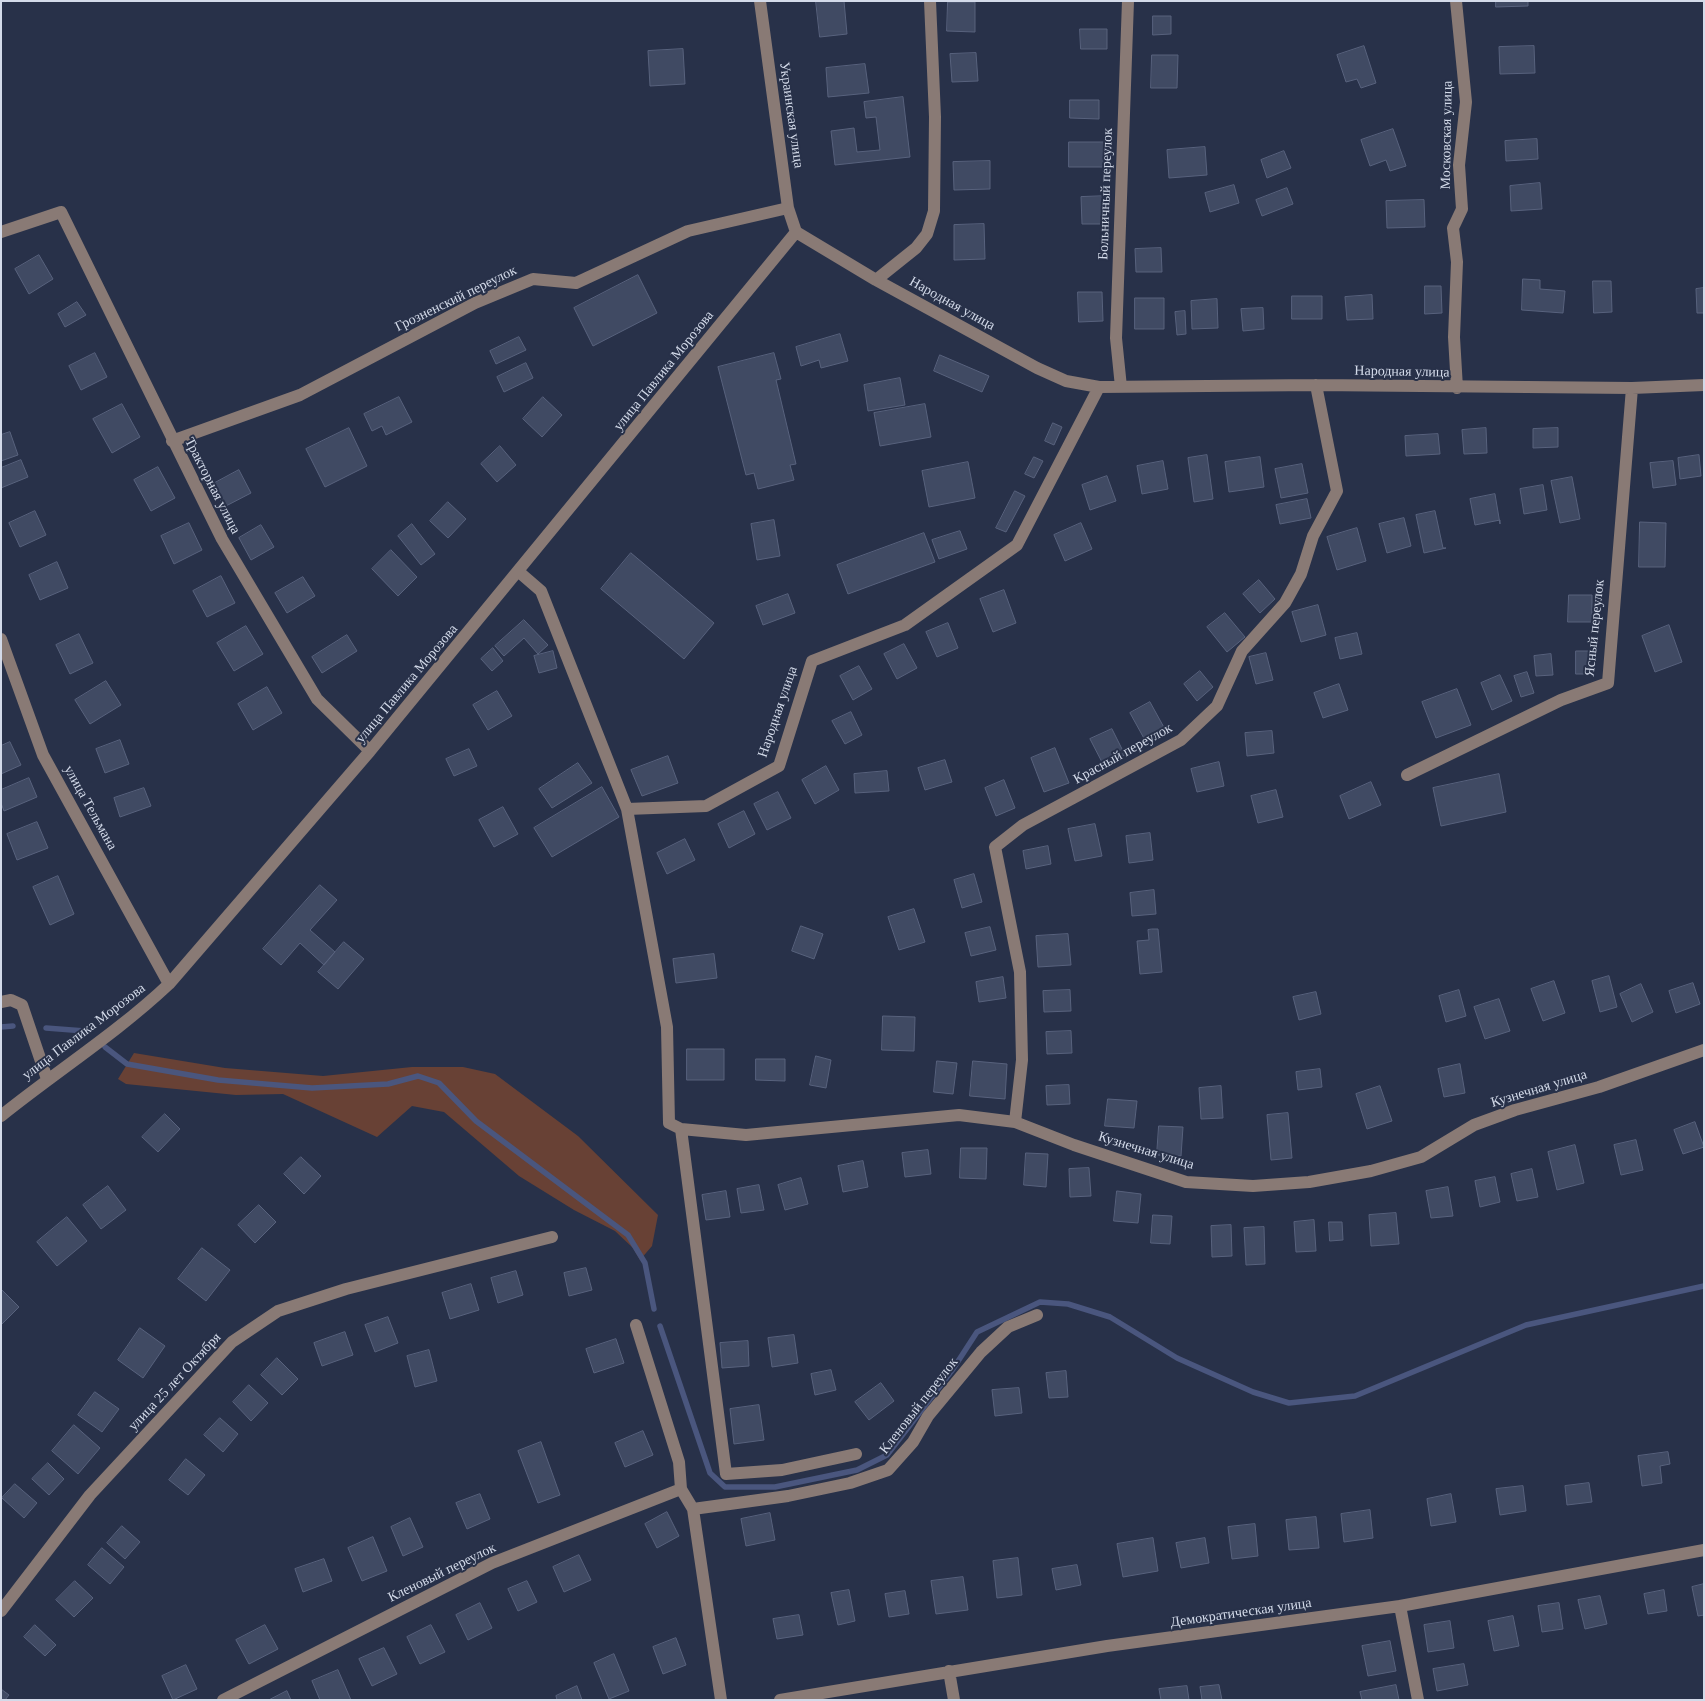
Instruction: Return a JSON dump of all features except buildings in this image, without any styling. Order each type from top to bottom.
[{"type":"street","name":"Украинская улица","points":[[760,1],[788,208],[796,232]]},
{"type":"street","points":[[876,280],[916,248],[928,234],[934,211],[935,117],[930,1]]},
{"type":"street","name":"Больничный переулок","points":[[1120,387],[1116,338],[1128,1]]},
{"type":"street","name":"Московская улица","points":[[1456,1],[1466,102],[1459,165],[1462,209],[1453,228],[1457,262],[1454,337],[1457,388]]},
{"type":"street","name":"Грозненский переулок","points":[[172,442],[300,394],[475,303],[533,279],[576,283],[688,231],[788,208]]},
{"type":"street","name":"Тракторная улица","points":[[1,232],[61,212],[172,442],[222,539],[317,699],[370,751]]},
{"type":"street","name":"Народная улица","points":[[796,232],[876,280],[1037,368],[1066,381],[1099,387],[1316,385],[1457,388],[1632,388],[1704,385]]},
{"type":"street","name":"улица Павлика Морозова","points":[[1,1116],[47,1079],[126,1023],[169,984],[370,751],[519,572],[796,232]]},
{"type":"street","name":"Красный переулок","points":[[1015,1122],[1022,1060],[1020,972],[995,847],[1023,825],[1181,740],[1217,706],[1242,651],[1285,603],[1301,574],[1313,536],[1338,491],[1316,385]]},
{"type":"street","name":"Народная улица","points":[[627,809],[706,806],[778,766],[812,660],[904,625],[1017,545],[1099,387]]},
{"type":"street","name":"Ясный переулок","points":[[1407,775],[1561,700],[1608,683],[1632,388]]},
{"type":"street","points":[[519,572],[541,591],[627,809],[667,1027],[669,1123],[681,1129],[726,1474],[782,1470],[856,1454]]},
{"type":"street","name":"улица Тельмана","points":[[1,639],[43,755],[169,984]]},
{"type":"street","points":[[1,1002],[11,1000],[22,1005],[47,1079]]},
{"type":"street","name":"Кузнечная улица","points":[[681,1129],[746,1134],[959,1115],[1015,1122],[1074,1145],[1186,1182],[1254,1186],[1309,1182],[1371,1171],[1421,1157],[1474,1125],[1516,1110],[1598,1087],[1704,1050]]},
{"type":"street","name":"улица 25 лет Октября","points":[[1,1611],[90,1494],[232,1342],[278,1311],[346,1289],[552,1236]]},
{"type":"street","name":"Кленовый переулок","points":[[693,1509],[797,1494],[850,1483],[888,1470],[913,1442],[928,1416],[981,1352],[1008,1327],[1036,1315]]},
{"type":"street","points":[[636,1325],[679,1462],[681,1489],[693,1509],[721,1700]]},
{"type":"street","name":"Кленовый переулок","points":[[223,1700],[492,1563],[681,1489]]},
{"type":"street","name":"Демократическая улица","points":[[780,1700],[1107,1646],[1400,1606],[1704,1550]]},
{"type":"street","points":[[1400,1606],[1418,1700]]},
{"type":"street","points":[[949,1671],[954,1700]]},
{"type":"shaded area","points":[[134,1053],[225,1068],[323,1076],[412,1067],[463,1067],[495,1074],[578,1136],[658,1215],[652,1246],[640,1260],[633,1248],[615,1231],[574,1210],[519,1176],[444,1112],[412,1106],[377,1137],[283,1094],[236,1095],[126,1084],[118,1079]]},
{"type":"waterway","points":[[1,1027],[13,1026]]},
{"type":"waterway","points":[[46,1028],[85,1031]]},
{"type":"waterway","points":[[105,1047],[127,1064],[218,1080],[312,1088],[388,1084],[418,1076],[439,1083],[476,1121],[628,1235],[645,1263],[654,1309]]},
{"type":"waterway","points":[[660,1326],[710,1473],[725,1487],[775,1487],[857,1470],[887,1455],[953,1369],[977,1332],[1040,1302],[1068,1304],[1110,1317],[1177,1358],[1253,1392],[1289,1403],[1355,1396],[1526,1325],[1704,1286]]}]
